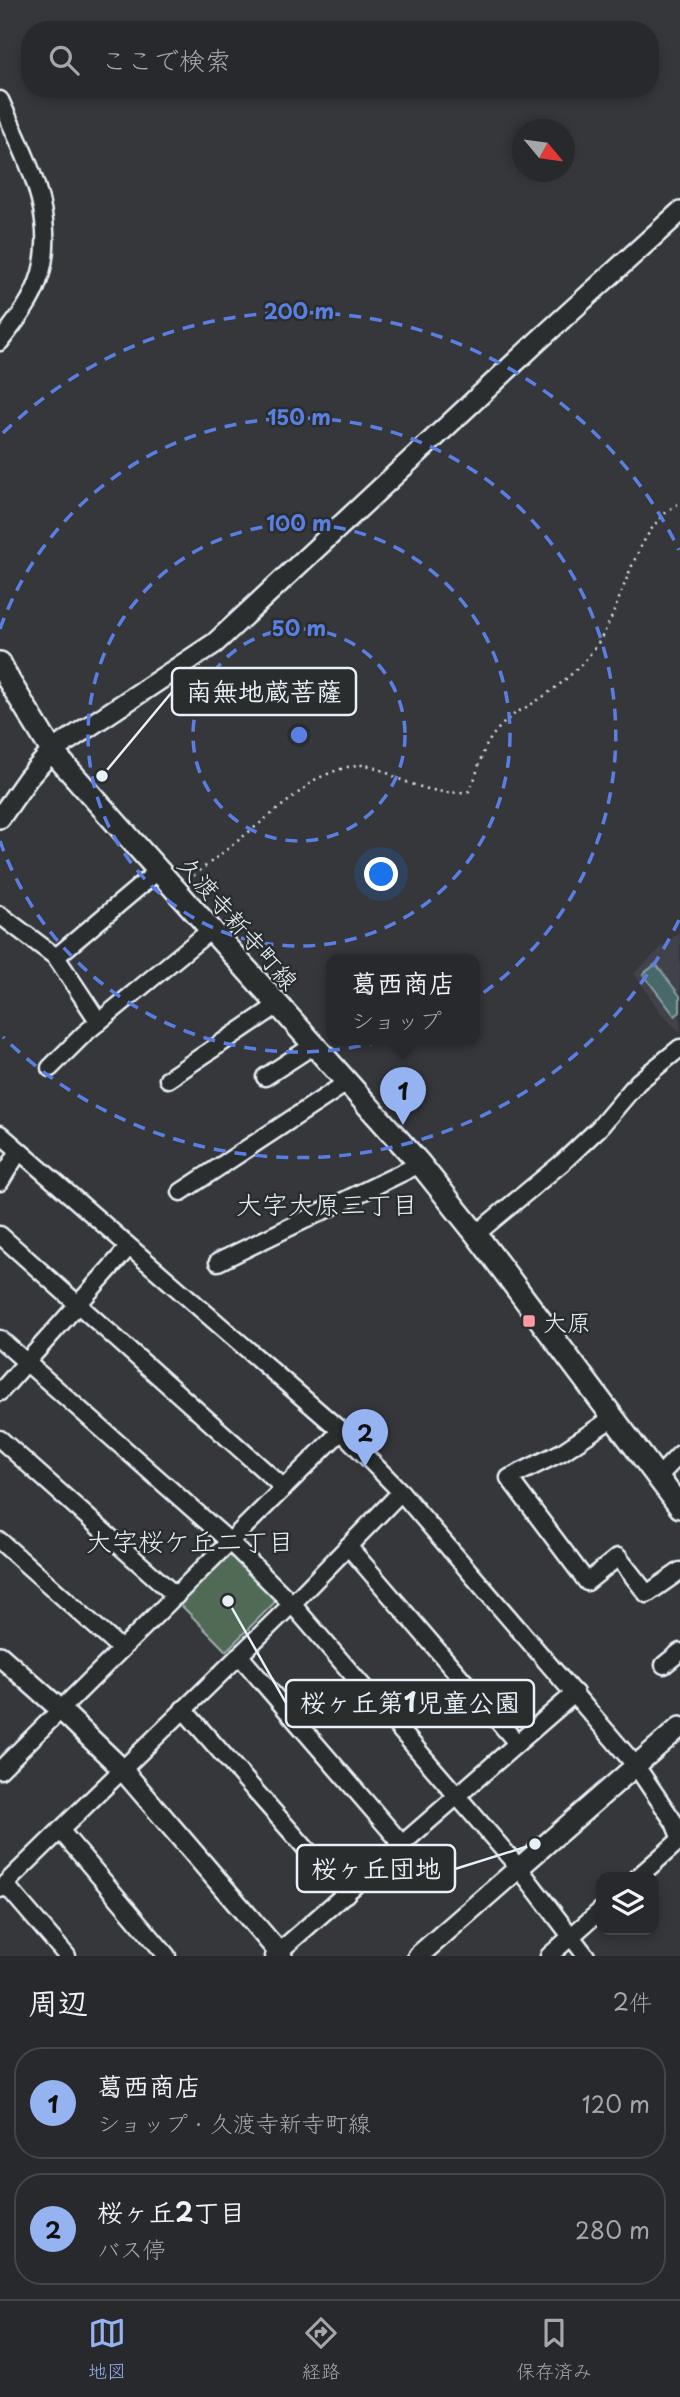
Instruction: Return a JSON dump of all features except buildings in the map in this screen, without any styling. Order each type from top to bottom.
[{"type":"main road","name":"久渡寺新寺町線","points":[[0,663],[52,751],[177,888],[420,1164],[614,1416],[680,1507]]},
{"type":"street","points":[[0,100],[36,184],[45,231],[38,282],[22,314],[0,342]]},
{"type":"street","points":[[0,818],[28,778],[52,751],[215,643],[680,212]]},
{"type":"street","points":[[56,957],[159,870]]},
{"type":"street","points":[[0,915],[56,957],[99,1022]]},
{"type":"street","points":[[50,1068],[99,1022],[212,929]]},
{"type":"street","points":[[168,1079],[278,1005]]},
{"type":"street","points":[[265,1077],[314,1045]]},
{"type":"street","points":[[476,1234],[563,1162],[599,1128],[638,1082],[680,1048]]},
{"type":"street","points":[[181,1192],[348,1082]]},
{"type":"street","points":[[0,1134],[341,1431],[401,1492],[636,1766],[674,1822],[680,1838],[643,1872]]},
{"type":"street","points":[[0,1182],[19,1151]]},
{"type":"street","points":[[218,1262],[420,1164]]},
{"type":"street","points":[[0,1235],[284,1488]]},
{"type":"street","points":[[0,1392],[129,1247]]},
{"type":"street","points":[[0,1339],[230,1542],[292,1604],[519,1868],[586,1956]]},
{"type":"street","points":[[614,1416],[562,1452],[509,1478],[587,1582],[618,1557],[647,1594],[680,1571]]},
{"type":"street","points":[[0,1770],[341,1431]]},
{"type":"street","points":[[0,1439],[176,1595]]},
{"type":"street","points":[[658,1477],[680,1454]]},
{"type":"street","points":[[67,1956],[2,1886],[292,1604],[401,1492]]},
{"type":"street","points":[[0,1541],[121,1649]]},
{"type":"street","points":[[348,1546],[517,1743]]},
{"type":"street","points":[[664,1665],[680,1652]]},
{"type":"street","points":[[239,1655],[402,1844]]},
{"type":"street","points":[[0,1656],[121,1768],[278,1955],[575,1693]]},
{"type":"street","points":[[183,1709],[346,1894]]},
{"type":"street","points":[[418,1956],[680,1727]]},
{"type":"street","points":[[60,1830],[167,1956]]},
{"type":"street","points":[[549,1956],[596,1914]]},
{"type":"path","points":[[177,888],[316,779],[331,772],[361,765],[373,767],[420,786],[453,794],[468,790],[476,779],[482,755],[499,728],[559,684],[596,646],[605,632],[640,550],[654,527],[680,503]]},
{"type":"shaded area","points":[[680,931],[680,1033],[661,1013],[634,973]]},
{"type":"green space","points":[[230,1550],[278,1599],[226,1651],[178,1602]]},
{"type":"water","points":[[656,964],[680,996],[680,1012],[675,1016],[643,974]]},
{"type":"place","name":"南無地蔵菩薩","points":[[102,776]]},
{"type":"place","name":"葛西商店","points":[[403,1125]]},
{"type":"place","name":"大原","points":[[529,1321]]},
{"type":"place","name":"桜ヶ丘2丁目","points":[[365,1467]]},
{"type":"place","name":"桜ヶ丘第1児童公園","points":[[228,1601]]},
{"type":"place","name":"桜ヶ丘団地","points":[[535,1844]]},
{"type":"district","name":"大字大原三丁目","points":[[327,1203]]},
{"type":"district","name":"大字桜ケ丘二丁目","points":[[190,1540]]}]
